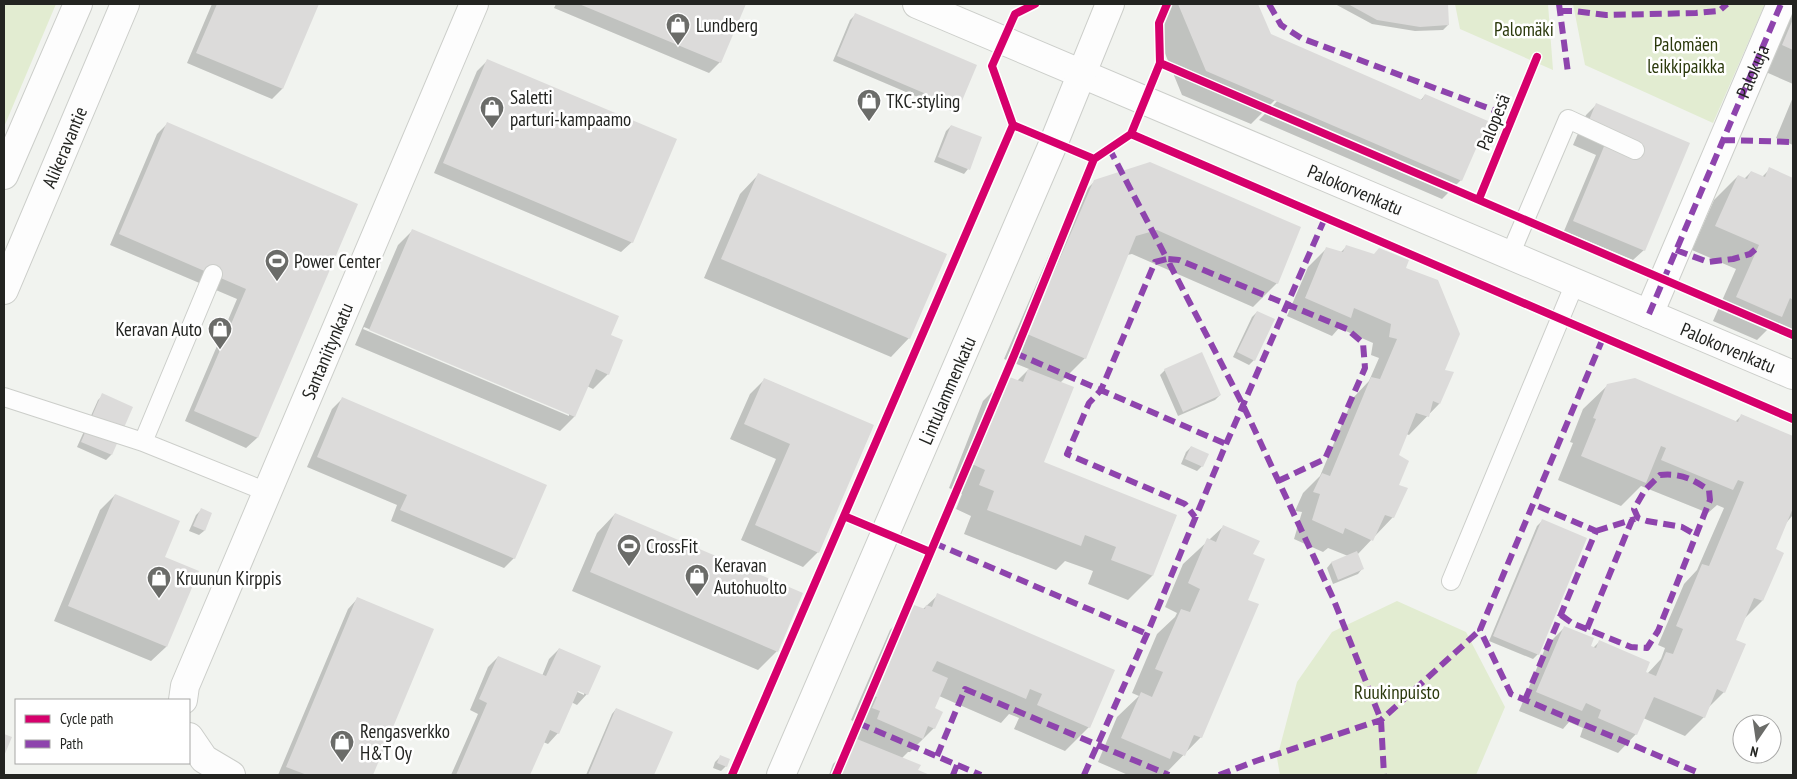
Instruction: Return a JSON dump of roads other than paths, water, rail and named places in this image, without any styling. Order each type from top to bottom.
[{"type":"street","points":[[4,175],[78,4]]},
{"type":"street","name":"Alikeravantie","points":[[4,290],[124,4]]},
{"type":"street","name":"Santaniitynkatu","points":[[183,699],[185,686],[474,4]]},
{"type":"street","name":"Palokorvenkatu","points":[[917,4],[1793,375]]},
{"type":"street","name":"Lintulammenkatu","points":[[781,775],[1054,142],[1110,4]]},
{"type":"street","name":"Palokuja","points":[[1649,314],[1781,4]]},
{"type":"street","points":[[198,757],[231,775]]},
{"type":"lane","points":[[1510,255],[1568,119],[1635,150]]},
{"type":"lane","points":[[143,442],[213,274]]},
{"type":"lane","points":[[1451,580],[1575,283]]},
{"type":"lane","points":[[4,397],[143,442],[267,492]]},
{"type":"place","name":"Lundberg","points":[[678,46]]},
{"type":"place","name":"TKC-styling","points":[[869,122]]},
{"type":"place","name":"Saletti parturi-kampaamo","points":[[492,129]]},
{"type":"place","name":"Power Center","points":[[277,282]]},
{"type":"place","name":"Keravan Auto","points":[[220,350]]},
{"type":"place","name":"CrossFit","points":[[629,567]]},
{"type":"place","name":"Keravan Autohuolto","points":[[697,597]]},
{"type":"place","name":"Kruunun Kirppis","points":[[159,599]]},
{"type":"place","name":"Rengasverkko H&T Oy","points":[[342,763]]},
{"type":"park label","name":"Palomäki","points":[[1524,29]]},
{"type":"park label","name":"Palomäen leikkipaikka","points":[[1686,55]]},
{"type":"park label","name":"Ruukinpuisto","points":[[1397,692]]}]
